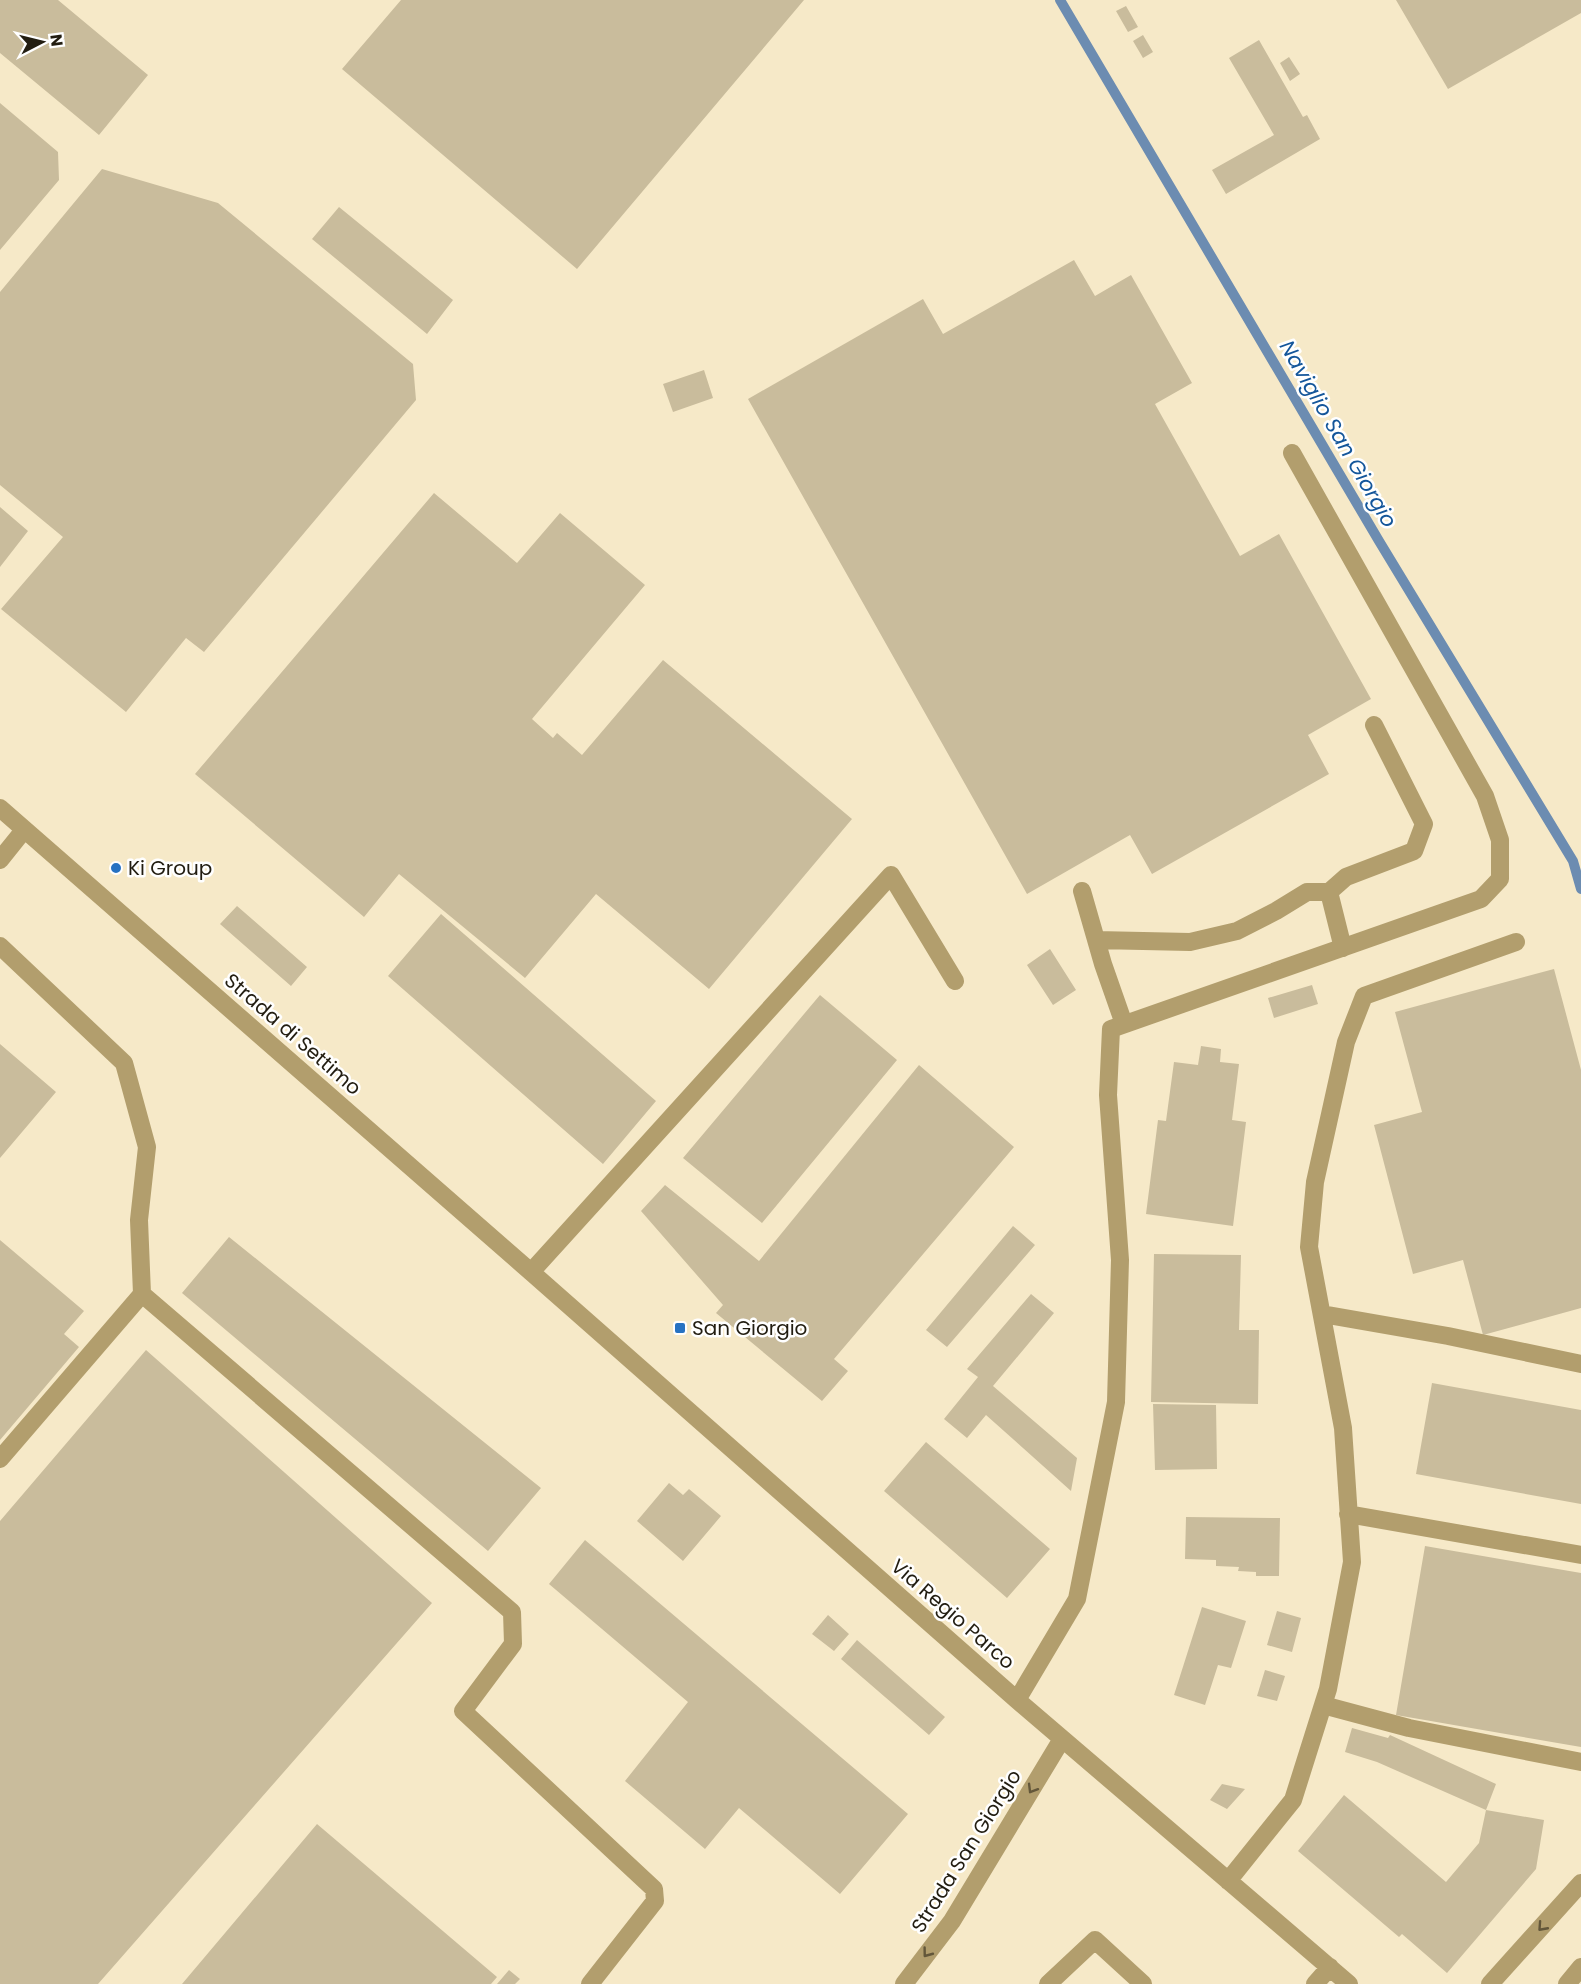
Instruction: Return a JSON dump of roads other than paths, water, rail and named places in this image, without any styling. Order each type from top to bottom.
[{"type":"street","points":[[1017,1700],[1077,1599],[1116,1402],[1120,1260],[1108,1095],[1111,1029],[1481,899],[1500,879],[1500,840],[1485,796],[1292,453]]},
{"type":"street","points":[[1096,940],[1190,942],[1237,931],[1307,892],[1329,892],[1346,877],[1414,851],[1424,824],[1374,725]]},
{"type":"street","name":"Strada di Settimo","points":[[0,808],[531,1272]]},
{"type":"street","points":[[0,860],[24,830]]},
{"type":"street","points":[[531,1272],[891,875],[956,981]]},
{"type":"street","points":[[1082,891],[1124,1024]]},
{"type":"street","points":[[1329,892],[1343,948]]},
{"type":"street","points":[[1228,1881],[1293,1800],[1328,1689],[1352,1562],[1343,1428],[1309,1247],[1315,1182],[1346,1042],[1364,996],[1516,942]]},
{"type":"street","points":[[0,946],[124,1063],[147,1147],[139,1220],[142,1294],[0,1459]]},
{"type":"street","name":"Via Regio Parco","points":[[531,1272],[1017,1700],[1349,1984]]},
{"type":"street","points":[[142,1294],[512,1612],[513,1644],[463,1711],[654,1888],[655,1901],[590,1984]]},
{"type":"street","points":[[1322,1314],[1448,1336],[1581,1364]]},
{"type":"street","points":[[1348,1514],[1581,1555]]},
{"type":"street","points":[[1323,1706],[1409,1728],[1581,1762]]},
{"type":"street","name":"Strada San Giorgio","points":[[904,1984],[951,1921],[1062,1739]]},
{"type":"street","points":[[1490,1984],[1581,1883]]},
{"type":"street","points":[[1048,1984],[1095,1940],[1143,1984]]},
{"type":"street","points":[[1315,1984],[1330,1967]]},
{"type":"street","points":[[1567,1984],[1581,1967]]},
{"type":"waterway","name":"Naviglio San Giorgio","points":[[1060,0],[1379,541],[1573,861],[1581,889]]},
{"type":"place","name":"Ki Group","points":[[116,868]]},
{"type":"place","name":"San Giorgio","points":[[680,1328]]}]
